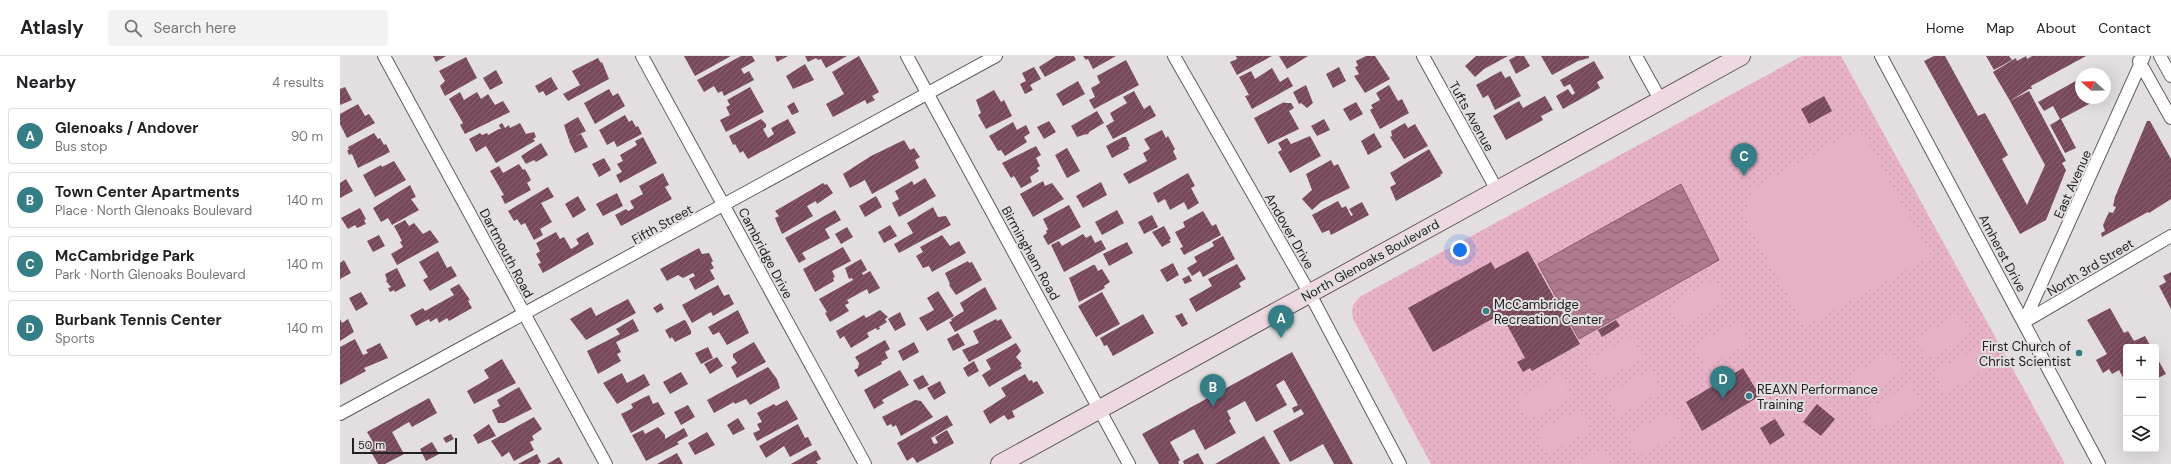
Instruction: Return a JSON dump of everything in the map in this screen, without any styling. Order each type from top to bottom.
[{"type":"main road","name":"North Glenoaks Boulevard","points":[[1000,464],[1741,56]]},
{"type":"street","name":"Dartmouth Road","points":[[384,56],[606,464]]},
{"type":"street","name":"Cambridge Drive","points":[[642,56],[725,205],[865,464]]},
{"type":"street","name":"Birmingham Road","points":[[907,56],[1129,464]]},
{"type":"street","name":"Fifth Street","points":[[340,414],[524,315],[996,56]]},
{"type":"street","name":"Andover Drive","points":[[1174,56],[1310,294],[1400,464]]},
{"type":"street","name":"Tufts Avenue","points":[[1423,56],[1497,190]]},
{"type":"street","points":[[1636,56],[1661,101]]},
{"type":"street","name":"Amherst Drive","points":[[1881,56],[2099,464]]},
{"type":"street","points":[[2160,56],[2171,76]]},
{"type":"street","points":[[2140,59],[2171,118]]},
{"type":"street","name":"East Avenue","points":[[2024,322],[2140,59]]},
{"type":"street","name":"North 3rd Street","points":[[2024,322],[2171,236]]},
{"type":"shaded area","points":[[1802,56],[1841,56],[2065,464],[1431,464],[1354,321],[1352,310],[1358,299]]},
{"type":"shaded area","points":[[1860,129],[1931,256],[1805,326],[1744,216],[1753,189]]},
{"type":"shaded area","points":[[1714,280],[1725,301],[1682,325],[1670,305]]},
{"type":"shaded area","points":[[1959,315],[1970,335],[1927,359],[1916,339]]},
{"type":"shaded area","points":[[1738,322],[1749,342],[1706,367],[1694,346]]},
{"type":"shaded area","points":[[1632,337],[1643,358],[1599,381],[1588,360]]},
{"type":"shaded area","points":[[1977,348],[1988,368],[1945,392],[1934,372]]},
{"type":"shaded area","points":[[1892,352],[1903,372],[1860,396],[1849,376]]},
{"type":"shaded area","points":[[1651,371],[1662,391],[1618,415],[1607,394]]},
{"type":"shaded area","points":[[1561,376],[1572,397],[1528,420],[1517,399]]},
{"type":"shaded area","points":[[1910,385],[1921,405],[1878,430],[1867,409]]},
{"type":"shaded area","points":[[1580,410],[1591,430],[1547,454],[1536,433]]},
{"type":"shaded area","points":[[1671,412],[1682,433],[1638,456],[1627,435]]},
{"type":"shaded area","points":[[1603,449],[1611,464],[1574,464]]},
{"type":"water","points":[[1681,184],[1719,260],[1579,339],[1538,264]]},
{"type":"building","points":[[433,56],[446,56],[436,62]]},
{"type":"building","points":[[684,56],[731,56],[695,76]]},
{"type":"building","points":[[741,56],[752,56],[755,61],[741,69],[744,74],[749,71],[754,80],[724,96],[722,91],[718,93],[714,86],[704,92],[697,80]]},
{"type":"building","points":[[775,56],[788,56],[777,62]]},
{"type":"building","points":[[805,56],[847,56],[826,68],[821,59],[818,60],[816,58],[808,62]]},
{"type":"building","points":[[859,56],[879,92],[872,96],[875,100],[867,104],[865,100],[833,117],[826,104],[844,94],[832,72]]},
{"type":"building","points":[[1056,56],[1074,56],[1076,60],[1045,77],[1039,67]]},
{"type":"building","points":[[1083,56],[1116,56],[1093,69],[1088,59],[1086,60]]},
{"type":"building","points":[[1236,56],[1272,56],[1237,75],[1230,62],[1237,59]]},
{"type":"building","points":[[1279,56],[1308,56],[1287,69]]},
{"type":"building","points":[[1366,56],[1375,56],[1390,79],[1365,93],[1354,76],[1359,74],[1355,67],[1358,66],[1356,61]]},
{"type":"building","points":[[1476,56],[1508,56],[1484,69],[1475,77],[1465,66]]},
{"type":"building","points":[[1516,56],[1524,56],[1530,66],[1516,74],[1509,60]]},
{"type":"building","points":[[1541,56],[1589,56],[1589,58],[1578,61],[1552,75]]},
{"type":"building","points":[[1934,56],[1945,56],[1978,116],[1985,113],[2008,155],[2002,159],[2027,205],[2045,165],[2010,101],[2029,91],[2066,161],[2062,163],[2066,170],[2046,220],[2020,234],[1924,61]]},
{"type":"building","points":[[1986,56],[2009,56],[2012,60],[1994,70]]},
{"type":"building","points":[[2026,56],[2027,59],[2032,56],[2086,56],[2031,86],[2032,89],[2029,89],[2010,101],[1993,72],[2016,58],[2017,61]]},
{"type":"building","points":[[466,57],[477,78],[445,96],[440,86],[445,81],[439,71]]},
{"type":"building","points":[[598,58],[601,63],[602,62],[609,79],[568,101],[563,94],[580,85],[572,71]]},
{"type":"building","points":[[1126,60],[1139,85],[1094,109],[1089,100],[1095,97],[1091,88],[1100,83],[1097,76]]},
{"type":"building","points":[[1594,61],[1604,78],[1597,82],[1600,88],[1563,109],[1556,96],[1568,89],[1572,95],[1575,93],[1570,84],[1564,87],[1560,80]]},
{"type":"building","points":[[805,64],[814,80],[793,89],[786,76]]},
{"type":"building","points":[[1034,67],[1041,79],[1030,85],[1033,90],[1025,94],[1020,84],[1026,81],[1022,73]]},
{"type":"building","points":[[1339,67],[1346,81],[1333,88],[1326,74]]},
{"type":"building","points":[[1272,68],[1280,82],[1288,77],[1293,86],[1252,109],[1245,96],[1249,95],[1239,77],[1251,71],[1255,79]]},
{"type":"building","points":[[496,70],[503,83],[490,90],[483,78]]},
{"type":"building","points":[[1501,71],[1505,78],[1510,76],[1521,96],[1495,110],[1488,95],[1483,98],[1476,85]]},
{"type":"building","points":[[551,77],[558,89],[546,96],[543,91],[539,93],[535,86]]},
{"type":"building","points":[[1078,81],[1085,94],[1063,106],[1056,94]]},
{"type":"building","points":[[2075,81],[2075,104],[2089,104],[2061,119],[2076,148],[2065,153],[2050,125],[2060,119],[2053,106],[2044,111],[2038,102]]},
{"type":"building","points":[[1306,85],[1313,103],[1307,108],[1301,103],[1299,104],[1293,92]]},
{"type":"building","points":[[1389,85],[1398,101],[1402,99],[1409,113],[1380,129],[1370,110],[1373,108],[1371,105],[1380,100],[1376,93]]},
{"type":"building","points":[[345,87],[352,100],[340,105],[340,89]]},
{"type":"building","points":[[750,87],[764,112],[726,132],[720,120],[730,115],[726,107],[730,105],[727,100]]},
{"type":"building","points":[[609,89],[613,96],[618,93],[625,106],[595,124],[584,103]]},
{"type":"building","points":[[994,90],[1001,102],[1004,100],[1012,116],[986,129],[978,115],[981,113],[976,100]]},
{"type":"building","points":[[1134,91],[1144,109],[1150,105],[1156,116],[1113,139],[1106,126],[1114,121],[1110,113],[1127,103],[1123,97]]},
{"type":"building","points":[[460,92],[464,100],[477,92],[481,99],[488,94],[495,105],[503,101],[510,112],[465,134],[460,125],[463,123],[449,99]]},
{"type":"building","points":[[1545,96],[1553,110],[1541,116],[1543,120],[1506,140],[1493,116],[1519,101],[1523,108]]},
{"type":"building","points":[[1824,96],[1832,111],[1809,124],[1801,109]]},
{"type":"building","points":[[794,102],[799,112],[792,115],[787,106]]},
{"type":"building","points":[[1284,102],[1291,103],[1294,108],[1289,111],[1299,129],[1268,144],[1254,118]]},
{"type":"building","points":[[1356,102],[1363,114],[1350,121],[1343,109]]},
{"type":"building","points":[[358,104],[365,116],[369,114],[375,123],[347,138],[340,124],[340,114]]},
{"type":"building","points":[[1097,111],[1104,123],[1086,135],[1077,137],[1071,126]]},
{"type":"building","points":[[625,115],[629,122],[632,120],[636,127],[638,126],[642,134],[617,147],[614,141],[607,145],[599,130]]},
{"type":"building","points":[[578,117],[586,131],[576,136],[581,134],[588,147],[575,153],[569,141],[571,139],[569,140],[564,125]]},
{"type":"building","points":[[761,119],[766,124],[766,127],[763,129],[768,138],[774,134],[771,128],[788,119],[796,133],[748,159],[743,151],[740,153],[735,144],[733,145],[729,136]]},
{"type":"building","points":[[1324,119],[1330,130],[1317,136],[1311,126]]},
{"type":"building","points":[[1049,121],[1056,132],[1044,139],[1037,127]]},
{"type":"building","points":[[2147,121],[2150,121],[2171,159],[2171,199],[2149,213],[2148,212],[2102,237],[2101,233],[2105,231],[2103,225],[2109,212],[2113,213],[2116,207],[2113,206],[2115,197]]},
{"type":"building","points":[[1013,122],[1017,130],[1026,125],[1030,133],[1024,137],[1027,142],[1005,156],[1001,150],[998,151],[989,136]]},
{"type":"building","points":[[502,123],[505,128],[509,125],[510,128],[520,123],[526,134],[534,132],[536,137],[533,139],[535,141],[496,163],[486,146],[476,152],[469,139],[480,133],[482,135],[487,133],[488,135],[501,129],[499,125]]},
{"type":"building","points":[[1405,123],[1408,128],[1415,124],[1428,146],[1404,159],[1390,137],[1392,136],[1391,131]]},
{"type":"building","points":[[1162,130],[1166,138],[1168,136],[1175,149],[1173,151],[1177,159],[1129,184],[1123,174],[1147,161],[1143,153],[1150,149],[1144,139]]},
{"type":"building","points":[[374,133],[378,139],[380,138],[384,145],[386,144],[390,152],[358,168],[352,154],[349,155],[347,150],[349,150],[348,147]]},
{"type":"building","points":[[1374,133],[1382,147],[1368,155],[1361,141]]},
{"type":"building","points":[[1310,136],[1321,156],[1290,173],[1278,152],[1282,150],[1278,143],[1287,138],[1291,144]]},
{"type":"building","points":[[643,137],[657,163],[620,183],[616,175],[622,172],[617,164],[623,161],[620,155],[637,145],[635,141]]},
{"type":"building","points":[[1123,137],[1126,137],[1130,146],[1128,147],[1129,149],[1112,158],[1106,146]]},
{"type":"building","points":[[904,140],[910,150],[914,148],[920,157],[915,160],[919,168],[872,194],[865,180],[850,188],[843,174],[871,156]]},
{"type":"building","points":[[541,143],[548,155],[536,162],[534,160],[526,164],[521,156]]},
{"type":"building","points":[[1036,146],[1041,155],[1036,158],[1040,166],[1037,168],[1039,171],[1030,177],[1032,182],[1021,188],[1014,176],[1011,178],[1002,163]]},
{"type":"building","points":[[1067,148],[1080,171],[1067,178],[1055,155]]},
{"type":"building","points":[[1429,149],[1443,173],[1440,175],[1441,176],[1396,201],[1390,187],[1396,184],[1390,173]]},
{"type":"building","points":[[604,158],[611,170],[599,177],[592,164]]},
{"type":"building","points":[[1331,160],[1334,166],[1338,164],[1350,188],[1321,202],[1312,210],[1302,199],[1312,190],[1306,174]]},
{"type":"building","points":[[394,161],[406,180],[375,197],[363,175],[381,165],[382,167]]},
{"type":"building","points":[[519,164],[523,170],[525,169],[531,180],[527,183],[531,190],[505,204],[501,196],[504,195],[490,171],[499,166],[503,173]]},
{"type":"building","points":[[663,173],[669,185],[665,187],[672,199],[621,226],[615,215],[626,209],[628,211],[634,208],[630,201],[643,194],[639,186]]},
{"type":"building","points":[[1188,173],[1195,186],[1191,188],[1199,203],[1188,210],[1184,202],[1170,210],[1165,199],[1158,203],[1153,193]]},
{"type":"building","points":[[925,178],[936,196],[899,217],[892,203],[899,199],[895,191],[912,181],[914,185]]},
{"type":"building","points":[[346,179],[353,191],[340,198],[340,183]]},
{"type":"building","points":[[1043,181],[1045,186],[1052,183],[1064,199],[1033,217],[1020,194]]},
{"type":"building","points":[[1101,182],[1107,195],[1083,208],[1076,196]]},
{"type":"building","points":[[823,183],[825,185],[827,184],[833,193],[817,204],[816,201],[807,206],[813,216],[782,234],[775,218],[779,216],[775,211]]},
{"type":"building","points":[[410,185],[416,197],[411,199],[419,210],[392,225],[388,218],[381,222],[373,208]]},
{"type":"building","points":[[548,187],[554,197],[541,203],[552,222],[540,229],[543,235],[534,240],[525,223],[521,225],[517,219],[514,221],[508,211]]},
{"type":"building","points":[[617,193],[623,206],[603,216],[596,204]]},
{"type":"building","points":[[578,196],[586,210],[573,218],[565,204]]},
{"type":"building","points":[[876,196],[882,207],[865,217],[859,206]]},
{"type":"building","points":[[1338,201],[1342,208],[1346,206],[1351,216],[1353,215],[1349,209],[1362,202],[1369,215],[1331,235],[1329,230],[1322,233],[1312,215]]},
{"type":"building","points":[[1069,205],[1081,227],[1048,245],[1043,236],[1047,233],[1046,231],[1048,229],[1043,219]]},
{"type":"building","points":[[933,207],[938,217],[946,216],[951,225],[899,253],[894,244],[913,233],[907,223]]},
{"type":"building","points":[[360,208],[366,219],[364,220],[366,224],[357,228],[355,225],[348,229],[341,218]]},
{"type":"building","points":[[835,210],[841,220],[825,229],[830,238],[802,253],[806,259],[799,263],[785,238]]},
{"type":"building","points":[[1117,210],[1124,223],[1102,235],[1095,222]]},
{"type":"building","points":[[1203,211],[1212,226],[1216,224],[1221,235],[1184,255],[1180,248],[1183,247],[1175,232],[1185,227],[1183,222]]},
{"type":"building","points":[[1152,215],[1158,227],[1144,234],[1138,222]]},
{"type":"building","points":[[405,220],[409,226],[414,223],[423,234],[430,230],[439,242],[397,265],[391,254],[403,247],[400,242],[402,241],[394,226]]},
{"type":"building","points":[[890,225],[897,236],[884,243],[878,232]]},
{"type":"building","points":[[1164,226],[1171,239],[1169,240],[1171,242],[1162,247],[1152,232]]},
{"type":"building","points":[[847,227],[853,237],[841,244],[835,234]]},
{"type":"building","points":[[556,232],[560,239],[564,237],[571,249],[579,244],[576,239],[588,232],[594,244],[543,273],[538,264],[541,263],[536,254],[540,251],[536,243]]},
{"type":"building","points":[[1083,234],[1086,238],[1091,235],[1095,243],[1101,240],[1106,249],[1064,272],[1051,245],[1059,241],[1062,246]]},
{"type":"building","points":[[379,235],[385,246],[373,252],[367,241]]},
{"type":"building","points":[[942,235],[950,246],[959,241],[966,253],[932,272],[929,266],[923,268],[916,256],[923,252],[920,247]]},
{"type":"building","points":[[1223,236],[1235,259],[1203,277],[1200,271],[1192,276],[1187,268],[1197,262],[1194,257],[1214,246],[1212,242]]},
{"type":"building","points":[[1127,242],[1133,253],[1109,266],[1103,254]]},
{"type":"building","points":[[843,247],[851,261],[832,271],[835,277],[833,278],[834,281],[815,292],[803,269]]},
{"type":"building","points":[[699,248],[702,254],[709,253],[713,261],[711,263],[714,268],[710,270],[715,279],[695,290],[689,279],[695,276],[693,273],[683,278],[678,275],[667,281],[660,269]]},
{"type":"building","points":[[438,251],[447,268],[451,266],[457,276],[430,291],[423,280],[428,277],[419,262]]},
{"type":"building","name":"McCambridge Recreation Center","points":[[1528,251],[1580,344],[1532,371],[1530,368],[1523,372],[1517,362],[1525,358],[1501,314],[1433,352],[1408,308],[1491,262],[1495,269]]},
{"type":"building","points":[[861,259],[867,270],[862,273],[863,275],[870,271],[880,288],[869,294],[867,289],[847,300],[849,303],[845,305],[849,311],[830,322],[825,313],[827,312],[819,299],[853,280],[852,278],[849,279],[845,268]]},
{"type":"building","points":[[344,260],[351,273],[340,279],[340,263]]},
{"type":"building","points":[[968,261],[969,263],[972,262],[982,280],[956,295],[949,285],[950,284],[945,273]]},
{"type":"building","points":[[1173,263],[1179,275],[1167,282],[1160,270]]},
{"type":"building","points":[[1237,264],[1246,279],[1239,283],[1241,287],[1196,312],[1189,299],[1212,286],[1208,279]]},
{"type":"building","points":[[1095,265],[1098,271],[1102,269],[1110,282],[1104,286],[1105,288],[1079,302],[1069,278]]},
{"type":"building","points":[[397,268],[406,286],[395,292],[394,290],[390,292],[388,288],[391,287],[386,281],[385,274]]},
{"type":"building","points":[[2171,272],[2171,309],[2159,286],[2166,282],[2163,276]]},
{"type":"building","points":[[1189,275],[1192,281],[1185,284],[1182,279]]},
{"type":"building","points":[[459,284],[470,300],[468,301],[472,308],[449,321],[447,318],[439,323],[437,318],[430,322],[429,319],[416,326],[410,315],[423,308],[425,311],[454,295],[450,289]]},
{"type":"building","points":[[718,285],[724,296],[729,294],[734,304],[713,316],[711,312],[692,323],[682,305]]},
{"type":"building","points":[[985,287],[997,309],[955,332],[949,322],[952,321],[951,319],[964,311],[960,303]]},
{"type":"building","points":[[938,291],[954,316],[927,331],[919,318],[934,310],[927,298]]},
{"type":"building","points":[[361,292],[368,304],[356,311],[349,298]]},
{"type":"building","points":[[1102,292],[1120,324],[1096,337],[1078,306]]},
{"type":"building","points":[[628,299],[636,313],[586,340],[570,319],[591,307],[596,316]]},
{"type":"building","points":[[661,303],[664,309],[657,313],[653,308]]},
{"type":"building","points":[[2110,308],[2124,333],[2128,331],[2134,341],[2145,336],[2149,344],[2123,344],[2123,377],[2119,370],[2112,374],[2109,369],[2103,373],[2096,360],[2107,354],[2087,320]]},
{"type":"building","points":[[738,310],[749,333],[727,345],[719,332],[713,335],[708,327]]},
{"type":"building","points":[[880,310],[888,317],[885,319],[887,322],[879,327],[880,329],[877,330],[876,328],[867,333],[869,337],[851,348],[844,336],[840,339],[836,331],[864,315],[866,318]]},
{"type":"building","points":[[900,312],[906,325],[895,331],[888,319]]},
{"type":"building","points":[[1182,313],[1188,324],[1182,327],[1175,316]]},
{"type":"building","points":[[1143,314],[1154,333],[1113,356],[1107,345],[1104,346],[1100,338]]},
{"type":"building","points":[[340,319],[342,323],[348,319],[354,332],[340,341]]},
{"type":"building","points":[[633,319],[639,331],[616,342],[621,352],[617,354],[621,361],[598,374],[587,351],[620,334],[616,329]]},
{"type":"building","points":[[996,319],[997,321],[1001,319],[1012,338],[969,362],[962,350],[979,343],[973,331]]},
{"type":"building","points":[[684,320],[691,331],[691,334],[675,342],[672,337],[670,339],[665,330]]},
{"type":"building","points":[[1616,320],[1620,326],[1602,337],[1598,330]]},
{"type":"building","points":[[958,333],[965,345],[953,351],[947,339]]},
{"type":"building","points":[[355,339],[363,355],[368,353],[366,350],[380,343],[388,358],[364,368],[366,371],[340,385],[340,347]]},
{"type":"building","points":[[885,340],[890,349],[885,352],[888,358],[881,362],[882,364],[858,377],[854,370],[858,368],[859,363],[855,357]]},
{"type":"building","points":[[754,342],[766,362],[737,378],[731,367],[737,363],[733,358],[733,354]]},
{"type":"building","points":[[914,342],[919,352],[903,361],[898,351]]},
{"type":"building","points":[[1016,343],[1021,351],[1016,357],[1022,364],[1020,365],[1022,368],[989,387],[982,375],[991,369],[986,360]]},
{"type":"building","points":[[708,347],[713,358],[701,364],[695,353]]},
{"type":"building","points":[[1292,352],[1353,464],[1334,464],[1323,444],[1290,462],[1273,431],[1304,414],[1301,409],[1294,413],[1292,408],[1298,405],[1284,380],[1276,385],[1287,405],[1256,422],[1245,401],[1227,411],[1231,419],[1229,420],[1236,433],[1205,450],[1194,429],[1170,442],[1180,460],[1178,462],[1179,464],[1159,464],[1142,434]]},
{"type":"building","points":[[717,357],[723,366],[710,374],[704,364]]},
{"type":"building","points":[[502,359],[516,383],[474,404],[467,391],[489,378],[484,370]]},
{"type":"building","points":[[974,361],[979,371],[968,377],[963,368]]},
{"type":"building","points":[[2159,361],[2166,374],[2159,378]]},
{"type":"building","points":[[768,367],[777,379],[780,388],[750,405],[746,399],[735,404],[734,402],[714,413],[707,400]]},
{"type":"building","points":[[1743,368],[1760,396],[1702,431],[1686,402]]},
{"type":"building","points":[[900,370],[909,385],[882,400],[884,403],[874,409],[864,390]]},
{"type":"building","points":[[681,372],[688,384],[670,394],[663,382]]},
{"type":"building","points":[[622,373],[627,383],[644,374],[650,385],[617,404],[603,383]]},
{"type":"building","points":[[1025,374],[1029,381],[1032,380],[1033,383],[1037,381],[1044,393],[1012,411],[1015,417],[1008,420],[1004,415],[990,424],[983,411],[1006,396],[1001,388]]},
{"type":"building","points":[[923,375],[929,385],[919,390],[913,380]]},
{"type":"building","points":[[940,381],[946,393],[934,400],[927,388]]},
{"type":"building","points":[[519,387],[532,409],[504,423],[498,423],[492,410],[500,406],[497,400]]},
{"type":"building","points":[[649,395],[653,404],[658,402],[665,414],[631,433],[621,414],[633,408],[631,404]]},
{"type":"building","points":[[429,398],[437,413],[412,427],[409,422],[392,432],[404,454],[385,464],[378,464],[367,445],[373,442],[367,432]]},
{"type":"building","points":[[787,400],[798,419],[757,441],[753,433],[760,430],[757,424],[762,422],[757,413],[774,404],[776,406]]},
{"type":"building","points":[[915,400],[921,401],[933,417],[901,436],[896,425],[893,427],[891,424],[887,426],[882,417]]},
{"type":"building","points":[[1817,404],[1835,419],[1821,436],[1803,422]]},
{"type":"building","points":[[688,405],[695,417],[681,425],[674,412]]},
{"type":"building","points":[[947,415],[953,425],[931,438],[934,444],[938,443],[935,437],[947,430],[954,443],[917,463],[913,457],[907,461],[897,443]]},
{"type":"building","points":[[534,417],[542,429],[532,436],[534,440],[530,442],[534,450],[514,461],[509,452],[502,457],[491,441]]},
{"type":"building","points":[[738,418],[745,429],[733,435],[727,425]]},
{"type":"building","points":[[1775,419],[1785,435],[1770,445],[1760,428]]},
{"type":"building","points":[[489,424],[496,436],[478,444],[473,435]]},
{"type":"building","points":[[798,424],[805,438],[808,437],[812,445],[790,457],[784,446],[766,458],[759,446]]},
{"type":"building","points":[[658,427],[665,435],[665,439],[684,428],[688,436],[677,442],[679,444],[646,461],[632,435],[643,430],[645,434]]},
{"type":"building","points":[[707,432],[715,445],[695,455],[688,443]]},
{"type":"building","points":[[451,434],[454,439],[446,443],[443,438]]},
{"type":"building","points":[[1264,436],[1280,464],[1215,464]]},
{"type":"building","points":[[432,442],[439,454],[426,461],[420,449]]},
{"type":"building","points":[[816,450],[821,459],[816,462],[818,464],[791,464]]},
{"type":"building","points":[[677,453],[683,464],[657,464]]},
{"type":"building","points":[[1198,453],[1204,464],[1184,464],[1183,461]]},
{"type":"building","points":[[537,454],[541,462],[538,464],[518,464]]},
{"type":"building","points":[[559,457],[563,464],[547,464]]},
{"type":"place","name":"McCambridge Park","points":[[1744,176]]},
{"type":"place","name":"McCambridge Recreation Center","points":[[1486,311]]},
{"type":"place","name":"Glenoaks / Andover","points":[[1281,338]]},
{"type":"place","name":"First Church of Christ Scientist","points":[[2079,353]]},
{"type":"place","name":"REAXN Performance Training","points":[[1749,396]]},
{"type":"place","name":"Burbank Tennis Center","points":[[1723,399]]},
{"type":"place","name":"Town Center Apartments","points":[[1213,407]]}]
